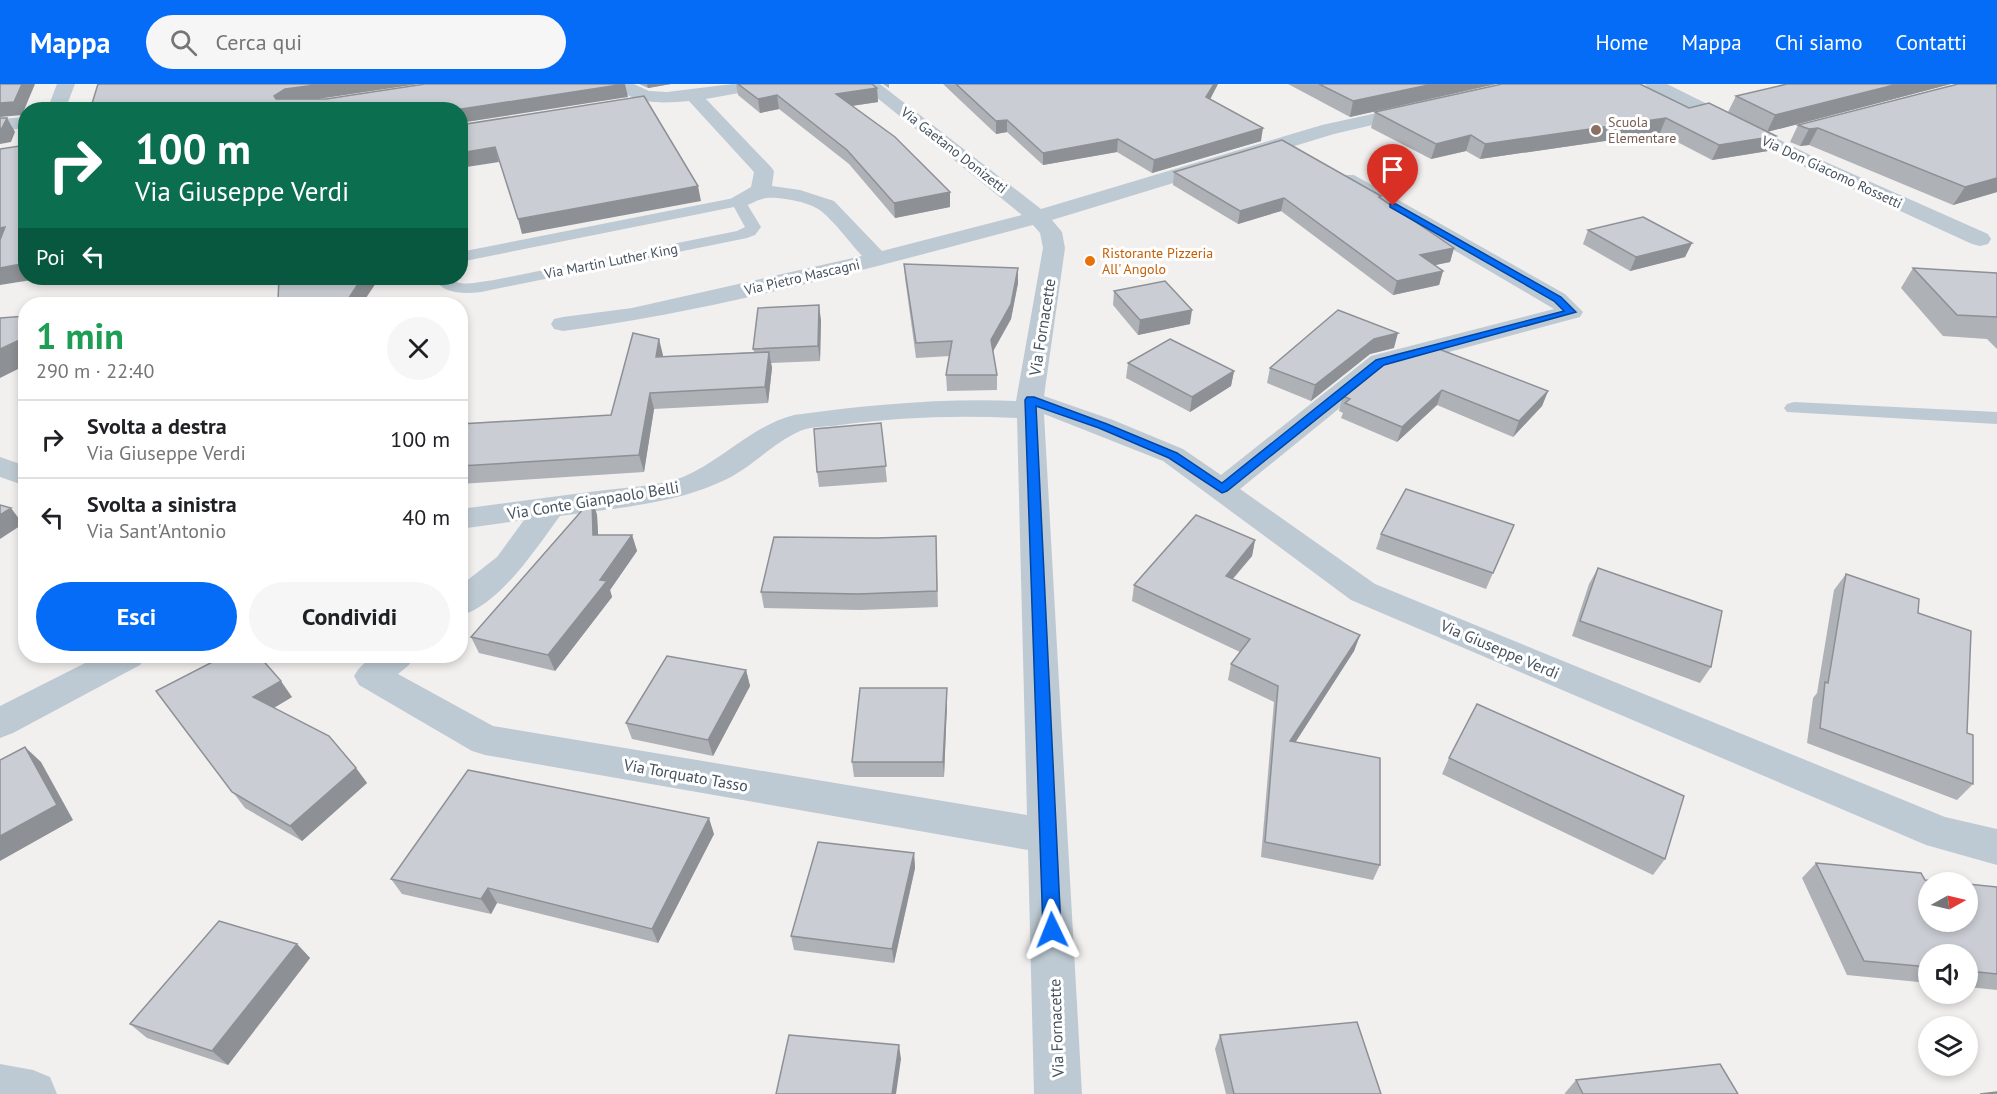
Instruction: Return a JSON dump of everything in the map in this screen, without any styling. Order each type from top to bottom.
[{"type":"street","points":[[59,102],[66,84]]},
{"type":"street","points":[[624,84],[627,89],[639,95],[665,99],[761,84]]},
{"type":"street","name":"Via Gaetano Donizetti","points":[[869,84],[1038,217]]},
{"type":"street","name":"Via Don Giacomo Rossetti","points":[[1654,84],[1864,188],[1980,239]]},
{"type":"street","points":[[692,94],[764,171],[765,181],[760,191],[751,198],[739,202]]},
{"type":"street","points":[[1038,217],[1329,129],[1440,104]]},
{"type":"street","points":[[0,125],[18,123]]},
{"type":"street","points":[[1765,140],[1796,132]]},
{"type":"street","points":[[1222,489],[1380,362],[1571,312],[1557,299],[1282,143]]},
{"type":"street","points":[[760,191],[800,196],[827,205],[877,259]]},
{"type":"street","name":"Via Pietro Mascagni","points":[[563,324],[632,315],[877,259],[1038,217]]},
{"type":"street","name":"Via Fornacette","points":[[1038,217],[1051,232],[1054,248],[1031,405],[1058,1094]]},
{"type":"street","name":"Via Giuseppe Verdi","points":[[1031,405],[1103,426],[1173,455],[1363,592],[1940,833],[1997,847]]},
{"type":"street","name":"Via Conte Gianpaolo Belli","points":[[468,518],[687,486],[720,471],[767,438],[794,423],[833,416],[878,412],[1031,405]]},
{"type":"street","points":[[0,466],[18,474]]},
{"type":"street","points":[[468,598],[508,565],[550,507]]},
{"type":"street","points":[[0,723],[115,663]]},
{"type":"street","name":"Via Torquato Tasso","points":[[388,663],[372,676],[485,740],[1048,836]]},
{"type":"street","points":[[0,1088],[33,1094]]},
{"type":"lane","points":[[468,255],[739,202]]},
{"type":"lane","name":"Via Martin Luther King","points":[[452,285],[456,287],[488,286],[741,235],[749,232],[753,227],[739,202]]},
{"type":"lane","points":[[1794,408],[1997,418]]},
{"type":"building","points":[[0,84],[22,84],[14,102],[0,103]]},
{"type":"building","points":[[98,84],[323,84],[285,89],[274,96],[276,99],[326,99],[425,84],[625,84],[468,108],[468,102],[92,102]]},
{"type":"building","points":[[738,84],[872,84],[877,88],[836,94],[895,137],[950,192],[894,203],[847,150],[777,95],[758,99]]},
{"type":"building","points":[[956,84],[1214,84],[1206,97],[1263,128],[1154,160],[1118,139],[1043,153],[1007,120],[996,121]]},
{"type":"building","points":[[1319,84],[1433,84],[1353,101]]},
{"type":"building","points":[[1502,84],[1640,84],[1689,108],[1709,103],[1776,136],[1719,145],[1666,118],[1485,144],[1471,135],[1436,144],[1375,112]]},
{"type":"building","points":[[1787,84],[1898,84],[1775,115],[1736,96]]},
{"type":"building","points":[[1958,84],[1997,84],[1997,178],[1965,187],[1818,128],[1809,129],[1798,125]]},
{"type":"building","points":[[644,96],[698,186],[518,219],[495,147],[468,152],[468,124]]},
{"type":"building","points":[[0,118],[7,118],[0,129]]},
{"type":"building","points":[[1282,140],[1381,196],[1379,197],[1454,248],[1420,255],[1443,271],[1397,281],[1284,198],[1240,211],[1174,172]]},
{"type":"building","points":[[18,146],[18,265],[0,268],[0,240],[5,227],[0,228],[0,149]]},
{"type":"building","points":[[1643,217],[1692,243],[1636,257],[1588,230]]},
{"type":"building","points":[[904,264],[1018,268],[1011,304],[991,340],[997,375],[946,375],[952,341],[916,343]]},
{"type":"building","points":[[1913,268],[1997,273],[1997,317],[1957,315]]},
{"type":"building","points":[[1165,281],[1192,310],[1140,320],[1114,291]]},
{"type":"building","points":[[279,285],[357,285],[350,297],[278,297]]},
{"type":"building","points":[[819,305],[818,346],[753,349],[758,308]]},
{"type":"building","points":[[1338,310],[1398,333],[1374,339],[1315,385],[1270,368]]},
{"type":"building","points":[[18,317],[18,341],[0,349],[0,318]]},
{"type":"building","points":[[633,333],[659,339],[656,357],[769,352],[765,387],[650,393],[639,455],[468,466],[468,424],[611,415]]},
{"type":"building","points":[[1170,339],[1234,371],[1192,397],[1128,363]]},
{"type":"building","points":[[1431,346],[1548,391],[1519,421],[1442,390],[1402,427],[1345,403],[1350,399],[1343,396],[1394,355]]},
{"type":"building","points":[[881,423],[886,466],[817,472],[814,429]]},
{"type":"building","points":[[1406,489],[1514,525],[1493,573],[1381,534]]},
{"type":"building","points":[[592,499],[593,535],[632,535],[600,580],[607,581],[548,655],[471,637]]},
{"type":"building","points":[[0,505],[11,508],[0,515]]},
{"type":"building","points":[[1196,515],[1255,540],[1226,576],[1360,635],[1290,741],[1380,758],[1380,865],[1265,842],[1278,686],[1231,664],[1250,639],[1134,585]]},
{"type":"building","points":[[936,536],[937,591],[858,594],[761,592],[774,537]]},
{"type":"building","points":[[1598,568],[1722,611],[1711,667],[1580,621]]},
{"type":"building","points":[[1846,574],[1919,599],[1918,613],[1971,631],[1967,733],[1973,735],[1973,784],[1820,728],[1825,682],[1828,683]]},
{"type":"building","points":[[667,656],[746,670],[708,740],[626,723]]},
{"type":"building","points":[[210,663],[265,663],[281,681],[253,697],[329,736],[356,768],[290,826],[232,792],[156,691]]},
{"type":"building","points":[[860,688],[947,688],[943,762],[852,762]]},
{"type":"building","points":[[1477,704],[1684,796],[1665,859],[1449,758]]},
{"type":"building","points":[[25,747],[57,805],[0,836],[0,760]]},
{"type":"building","points":[[468,770],[709,818],[652,929],[488,888],[481,899],[391,879]]},
{"type":"building","points":[[818,842],[914,853],[892,949],[791,936]]},
{"type":"building","points":[[1816,863],[1918,873],[1918,932],[1978,932],[1978,885],[1997,887],[1997,974],[1978,972],[1978,944],[1918,944],[1918,966],[1864,961]]},
{"type":"building","points":[[219,921],[297,944],[212,1051],[130,1024]]},
{"type":"building","points":[[1357,1022],[1381,1094],[1234,1094],[1220,1035]]},
{"type":"building","points":[[789,1035],[899,1045],[892,1094],[776,1094]]},
{"type":"building","points":[[1720,1064],[1738,1094],[1583,1094],[1576,1080]]},
{"type":"place","name":"Scuola Elementare","points":[[1596,130]]},
{"type":"place","name":"Ristorante Pizzeria All' Angolo","points":[[1090,261]]},
{"type":"route","points":[[1052,930],[1030,400],[1103,426],[1173,455],[1222,489],[1380,362],[1571,312],[1557,299],[1393,206]]}]
